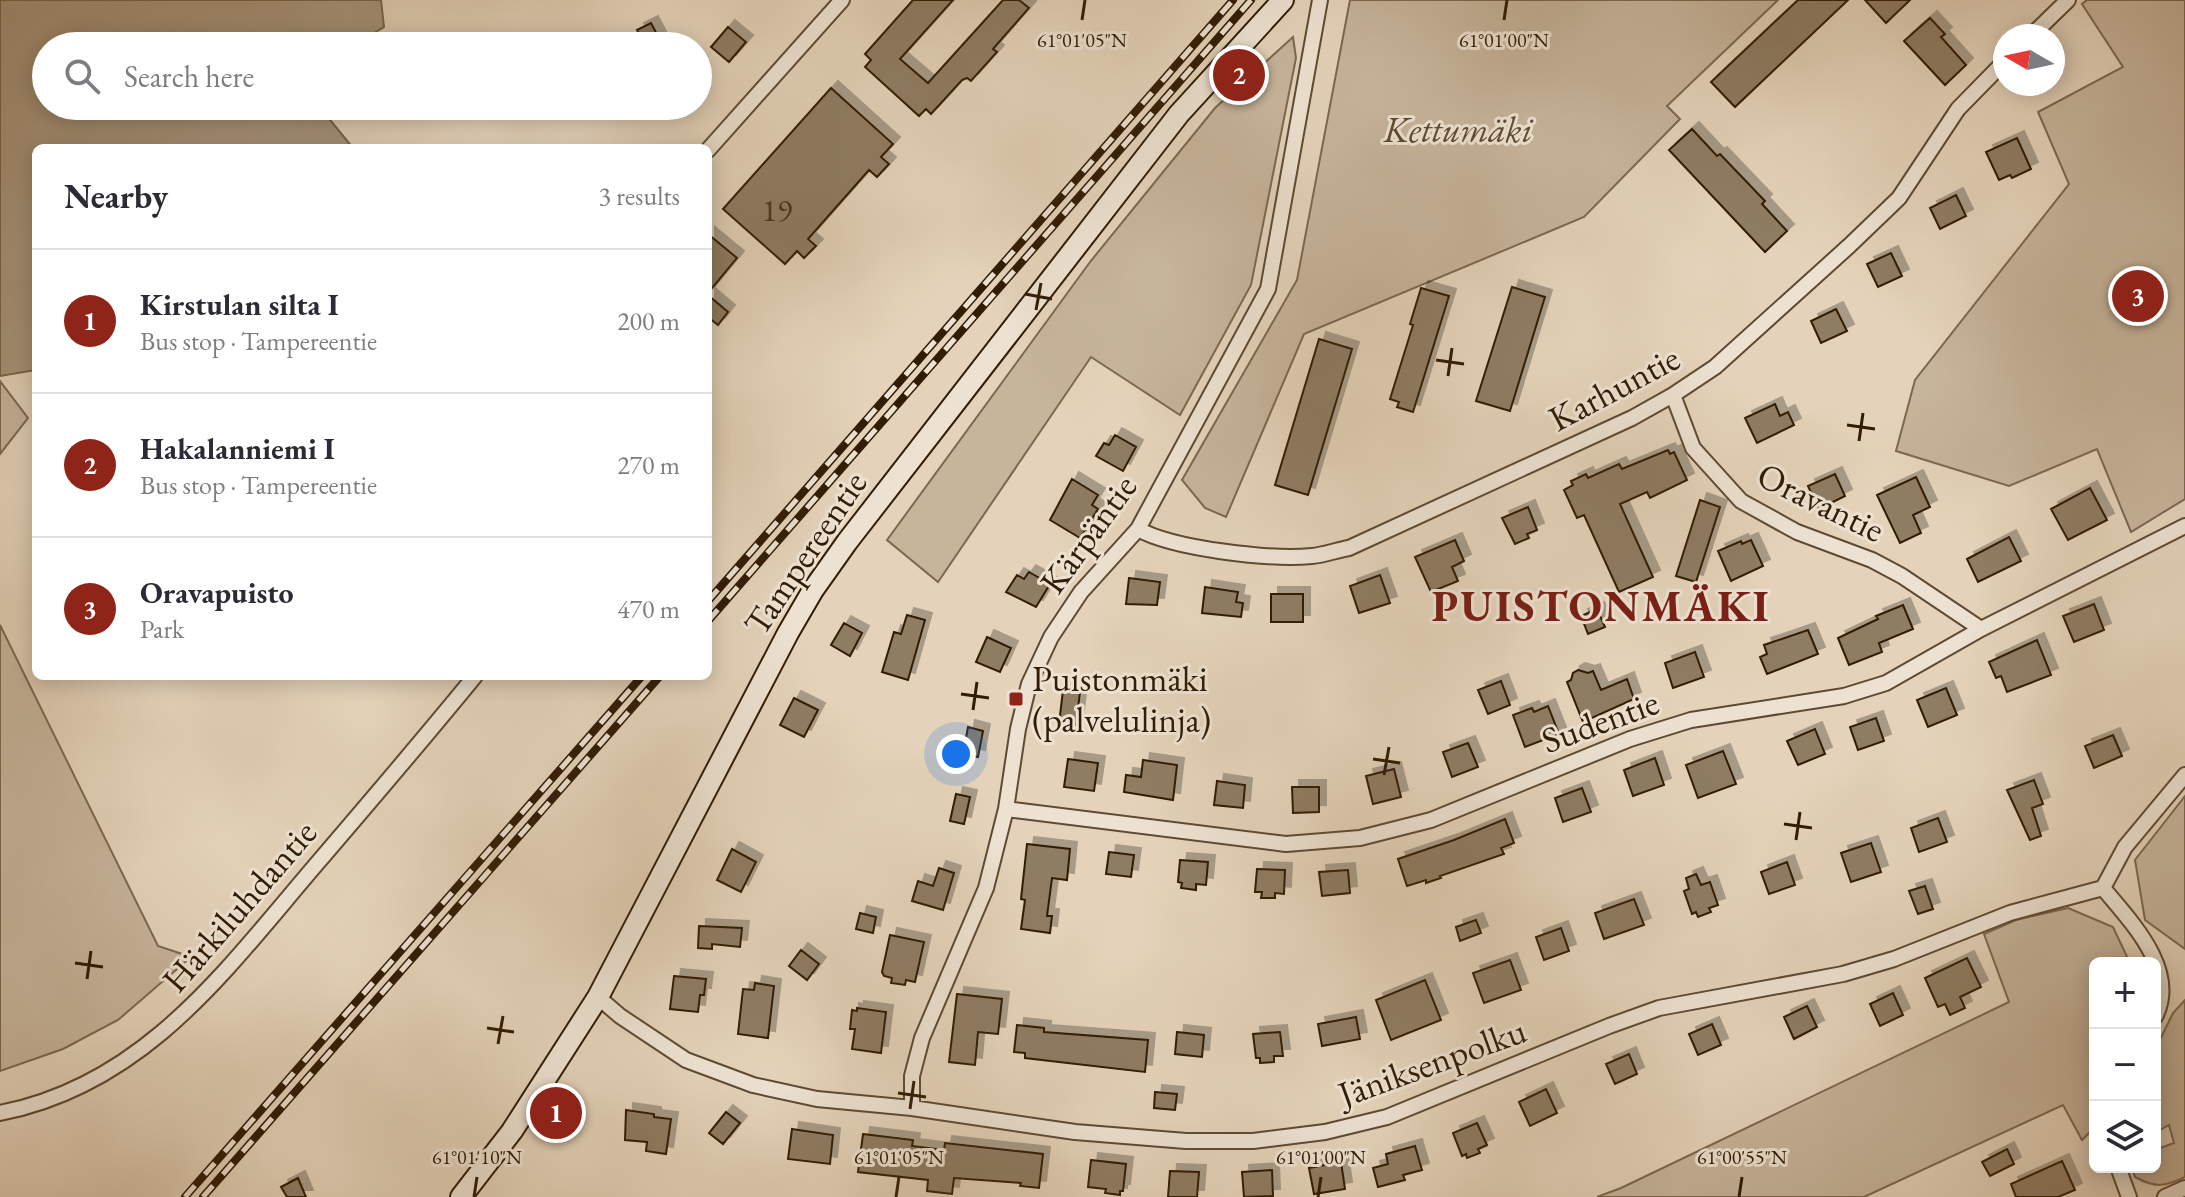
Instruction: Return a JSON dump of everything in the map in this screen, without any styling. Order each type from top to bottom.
[{"type":"main road","name":"Tampereentie","points":[[466,1195],[512,1131],[598,997],[813,590],[1179,114],[1283,0]]},
{"type":"street","points":[[712,146],[842,0]]},
{"type":"street","name":"Kärpäntie","points":[[912,1108],[912,1076],[922,1038],[986,888],[1006,809],[1018,729],[1029,684],[1051,637],[1081,592],[1138,529],[1268,289],[1320,0]]},
{"type":"street","points":[[2043,24],[2068,0]]},
{"type":"street","name":"Karhuntie","points":[[1138,529],[1175,543],[1248,554],[1312,556],[1349,548],[1632,418],[1715,367],[1899,198],[1958,109],[1993,73]]},
{"type":"street","name":"Oravantie","points":[[1673,395],[1693,448],[1741,501],[1797,532],[1882,565],[1981,629]]},
{"type":"street","name":"Sudentie","points":[[1006,809],[1286,844],[1360,838],[1431,820],[1630,739],[1691,720],[1844,696],[1886,683],[1981,629],[2185,526]]},
{"type":"street","name":"Härkiluhdantie","points":[[0,1113],[64,1092],[113,1069],[174,1024],[202,998],[472,680]]},
{"type":"street","points":[[2153,957],[2139,933],[2103,888],[2125,847],[2185,775]]},
{"type":"street","name":"Jäniksenpolku","points":[[598,997],[620,1016],[686,1060],[753,1085],[817,1099],[912,1108],[1075,1132],[1186,1141],[1253,1141],[1325,1132],[1387,1117],[1659,1008],[1843,974],[1894,959],[2010,913],[2103,888]]},
{"type":"street","points":[[2120,1173],[2129,1197]]},
{"type":"street","points":[[2165,1197],[2185,1188]]},
{"type":"green space","name":"Kettumäki","points":[[1350,0],[1778,0],[1667,106],[1680,119],[1584,217],[1304,334],[1226,517],[1205,508],[1182,480],[1297,280]]},
{"type":"green space","points":[[2087,0],[2185,0],[2185,499],[2131,532],[2097,449],[2009,486],[1896,451],[1915,380],[2069,184],[2038,112],[2123,67],[2082,4]]},
{"type":"green space","points":[[1293,37],[1296,58],[1251,285],[1180,415],[1091,357],[938,582],[887,540],[1090,262],[1215,108]]},
{"type":"green space","points":[[0,381],[28,418],[0,454]]},
{"type":"green space","points":[[0,625],[158,946],[191,957],[118,1020],[63,1049],[0,1071]]},
{"type":"green space","points":[[2185,796],[2185,949],[2145,920],[2135,860]]},
{"type":"green space","points":[[2068,908],[2113,927],[2127,957],[2089,957],[2089,1133],[2082,1140],[2063,1105],[1864,1197],[1597,1197],[2009,1002],[1984,934],[2016,920]]},
{"type":"green space","points":[[2185,1000],[2185,1177],[2172,1183],[2154,1184],[2135,1177],[2134,1173],[2161,1173],[2161,1148],[2174,1143],[2169,1125],[2161,1130],[2161,1038],[2173,1013]]},
{"type":"shaded area","points":[[0,0],[381,0],[384,27],[376,32],[32,32],[32,120],[330,120],[350,144],[32,144],[32,371],[0,376]]},
{"type":"building","points":[[913,0],[953,0],[900,59],[928,83],[1003,0],[1019,0],[1029,8],[993,49],[997,52],[971,81],[967,78],[962,80],[931,114],[926,109],[919,116],[865,67],[871,60],[865,54]]},
{"type":"building","points":[[1798,0],[1848,0],[1735,107],[1711,82]]},
{"type":"building","points":[[1865,0],[1910,0],[1886,23]]},
{"type":"building","points":[[1930,18],[1945,34],[1941,37],[1966,65],[1945,85],[1904,41]]},
{"type":"building","points":[[651,23],[656,32],[638,32]]},
{"type":"building","points":[[728,27],[746,42],[729,62],[712,46]]},
{"type":"building","points":[[831,88],[893,144],[881,157],[889,164],[877,177],[869,170],[808,239],[816,246],[804,258],[797,251],[785,264],[723,209]]},
{"type":"building","points":[[1692,129],[1765,201],[1762,204],[1787,231],[1765,252],[1669,150]]},
{"type":"building","points":[[2017,138],[2031,169],[1999,180],[1986,152]]},
{"type":"building","points":[[1956,195],[1966,216],[1940,229],[1930,208]]},
{"type":"building","points":[[712,237],[737,258],[712,288]]},
{"type":"building","points":[[1891,253],[1902,276],[1878,287],[1867,264]]},
{"type":"building","points":[[1512,287],[1545,297],[1510,411],[1476,401]]},
{"type":"building","points":[[1421,288],[1449,296],[1413,412],[1397,407],[1399,402],[1390,399]]},
{"type":"building","points":[[712,298],[728,312],[718,325],[712,320]]},
{"type":"building","points":[[1836,309],[1847,331],[1821,343],[1811,321]]},
{"type":"building","points":[[1319,339],[1352,349],[1308,495],[1275,485]]},
{"type":"building","points":[[1775,404],[1780,416],[1788,412],[1794,425],[1757,443],[1745,418]]},
{"type":"building","points":[[1115,435],[1136,447],[1123,471],[1096,456],[1104,443],[1109,445]]},
{"type":"building","points":[[1668,450],[1670,454],[1674,452],[1687,480],[1650,498],[1647,492],[1620,504],[1653,577],[1619,592],[1584,515],[1577,518],[1564,490],[1573,485],[1571,481],[1586,474],[1588,478],[1619,464],[1622,469]]},
{"type":"building","points":[[1835,474],[1845,496],[1819,509],[1808,486]]},
{"type":"building","points":[[1916,477],[1930,507],[1913,515],[1921,533],[1900,543],[1877,495]]},
{"type":"building","points":[[1072,479],[1098,495],[1092,505],[1098,509],[1080,538],[1050,520]]},
{"type":"building","points":[[2090,488],[2107,520],[2068,540],[2051,509]]},
{"type":"building","points":[[1700,500],[1720,507],[1696,582],[1676,576]]},
{"type":"building","points":[[1528,507],[1537,530],[1527,534],[1529,538],[1515,544],[1502,518]]},
{"type":"building","points":[[2009,537],[2021,561],[1978,582],[1967,559]]},
{"type":"building","points":[[1455,540],[1464,561],[1452,567],[1458,581],[1431,592],[1415,557]]},
{"type":"building","points":[[1751,540],[1763,566],[1731,581],[1718,551]]},
{"type":"building","points":[[1029,572],[1050,584],[1036,607],[1006,592],[1017,575],[1024,579]]},
{"type":"building","points":[[1380,575],[1390,603],[1359,613],[1350,586]]},
{"type":"building","points":[[1129,578],[1160,582],[1157,605],[1126,604]]},
{"type":"building","points":[[1205,587],[1238,592],[1236,602],[1243,603],[1241,617],[1202,613]]},
{"type":"building","points":[[1271,594],[1303,594],[1303,622],[1271,622]]},
{"type":"building","points":[[2094,604],[2104,630],[2074,642],[2063,616]]},
{"type":"building","points":[[1903,605],[1913,629],[1879,643],[1882,652],[1849,665],[1838,638],[1878,619],[1876,616]]},
{"type":"building","points":[[1597,609],[1605,627],[1588,634],[1581,616]]},
{"type":"building","points":[[907,615],[925,620],[908,680],[882,672],[894,632],[901,634]]},
{"type":"building","points":[[844,623],[862,633],[850,656],[831,645]]},
{"type":"building","points":[[1808,630],[1818,654],[1767,674],[1760,657],[1767,654],[1764,645]]},
{"type":"building","points":[[987,637],[1011,648],[1000,672],[976,662]]},
{"type":"building","points":[[2037,640],[2051,675],[2007,692],[2001,676],[1996,678],[1989,662]]},
{"type":"building","points":[[1695,652],[1704,677],[1673,688],[1665,663]]},
{"type":"building","points":[[1578,670],[1593,671],[1601,690],[1627,679],[1634,699],[1583,722],[1567,682]]},
{"type":"building","points":[[1501,681],[1510,705],[1488,714],[1478,690]]},
{"type":"building","points":[[1946,688],[1957,715],[1928,727],[1917,700]]},
{"type":"building","points":[[1063,690],[1080,692],[1076,725],[1059,724]]},
{"type":"building","points":[[794,698],[818,710],[804,737],[780,725]]},
{"type":"building","points":[[1548,706],[1559,734],[1525,747],[1513,715]]},
{"type":"building","points":[[1876,718],[1884,741],[1858,750],[1850,727]]},
{"type":"building","points":[[968,727],[983,731],[978,757],[963,754]]},
{"type":"building","points":[[1815,729],[1825,754],[1798,765],[1787,741]]},
{"type":"building","points":[[2113,735],[2122,756],[2094,768],[2085,746]]},
{"type":"building","points":[[1468,743],[1478,767],[1452,777],[1443,752]]},
{"type":"building","points":[[1723,751],[1736,784],[1698,798],[1686,765]]},
{"type":"building","points":[[1655,758],[1664,785],[1633,796],[1624,770]]},
{"type":"building","points":[[1068,759],[1098,763],[1094,791],[1064,787]]},
{"type":"building","points":[[1143,760],[1177,765],[1173,800],[1124,792],[1126,775],[1141,777]]},
{"type":"building","points":[[1394,769],[1401,797],[1373,804],[1366,776]]},
{"type":"building","points":[[2034,780],[2043,804],[2032,808],[2041,836],[2030,840],[2007,790]]},
{"type":"building","points":[[1217,781],[1245,785],[1243,808],[1214,805]]},
{"type":"building","points":[[1292,787],[1319,787],[1319,812],[1293,813]]},
{"type":"building","points":[[1582,788],[1591,812],[1563,822],[1555,798]]},
{"type":"building","points":[[956,794],[970,797],[964,824],[950,821]]},
{"type":"building","points":[[1938,818],[1947,842],[1919,852],[1911,828]]},
{"type":"building","points":[[1505,819],[1514,843],[1501,848],[1504,854],[1426,883],[1426,880],[1407,886],[1398,859]]},
{"type":"building","points":[[1871,843],[1881,872],[1851,882],[1841,853]]},
{"type":"building","points":[[1027,844],[1070,849],[1067,880],[1052,878],[1047,916],[1052,916],[1050,933],[1021,929]]},
{"type":"building","points":[[732,849],[756,862],[741,892],[717,880]]},
{"type":"building","points":[[1109,852],[1134,855],[1131,877],[1106,874]]},
{"type":"building","points":[[1180,860],[1208,862],[1206,885],[1196,884],[1196,890],[1181,888],[1182,883],[1178,882]]},
{"type":"building","points":[[1787,862],[1795,885],[1769,894],[1761,872]]},
{"type":"building","points":[[939,868],[954,873],[943,910],[912,901],[918,881],[933,886]]},
{"type":"building","points":[[1257,869],[1285,870],[1284,894],[1275,893],[1275,898],[1261,898],[1262,892],[1255,892]]},
{"type":"building","points":[[1348,870],[1350,893],[1322,896],[1319,872]]},
{"type":"building","points":[[1696,874],[1701,885],[1710,882],[1718,905],[1709,908],[1711,912],[1698,917],[1696,912],[1692,914],[1684,891],[1689,889],[1686,878]]},
{"type":"building","points":[[1925,886],[1933,909],[1918,914],[1909,891]]},
{"type":"building","points":[[1634,899],[1644,925],[1604,939],[1595,913]]},
{"type":"building","points":[[860,913],[876,917],[873,933],[856,929]]},
{"type":"building","points":[[1476,920],[1481,933],[1460,941],[1456,927]]},
{"type":"building","points":[[699,926],[742,928],[740,947],[712,944],[712,949],[698,948]]},
{"type":"building","points":[[1561,928],[1569,951],[1544,960],[1536,937]]},
{"type":"building","points":[[890,935],[924,942],[915,982],[906,980],[905,985],[891,983],[892,978],[884,976],[882,972]]},
{"type":"building","points":[[801,950],[819,964],[807,980],[789,966]]},
{"type":"building","points":[[1967,958],[1981,987],[1960,997],[1965,1008],[1950,1015],[1945,1004],[1938,1007],[1925,978]]},
{"type":"building","points":[[1510,960],[1521,990],[1484,1003],[1473,973]]},
{"type":"building","points":[[674,976],[706,979],[698,1012],[670,1009]]},
{"type":"building","points":[[1425,980],[1441,1020],[1391,1040],[1376,1000]]},
{"type":"building","points":[[755,983],[774,986],[768,1038],[738,1034],[743,989],[754,990]]},
{"type":"building","points":[[1893,993],[1903,1015],[1880,1026],[1870,1004]]},
{"type":"building","points":[[957,994],[1002,999],[998,1034],[978,1032],[975,1065],[949,1062]]},
{"type":"building","points":[[1807,1006],[1817,1027],[1794,1039],[1784,1017]]},
{"type":"building","points":[[857,1008],[886,1012],[881,1053],[852,1049],[855,1029],[850,1029],[852,1010],[857,1011]]},
{"type":"building","points":[[1356,1017],[1360,1039],[1322,1046],[1318,1024]]},
{"type":"building","points":[[1712,1024],[1721,1045],[1698,1055],[1689,1034]]},
{"type":"building","points":[[1017,1025],[1044,1028],[1044,1032],[1148,1040],[1145,1072],[1025,1058],[1025,1053],[1014,1052]]},
{"type":"building","points":[[1177,1032],[1204,1035],[1202,1057],[1175,1054]]},
{"type":"building","points":[[1280,1032],[1283,1056],[1274,1056],[1274,1062],[1260,1063],[1260,1058],[1256,1058],[1253,1034]]},
{"type":"building","points":[[1629,1054],[1637,1074],[1615,1084],[1606,1064]]},
{"type":"building","points":[[1546,1089],[1557,1113],[1530,1126],[1519,1102]]},
{"type":"building","points":[[1155,1092],[1177,1094],[1175,1110],[1154,1108]]},
{"type":"building","points":[[626,1110],[671,1119],[666,1154],[646,1151],[647,1142],[625,1140]]},
{"type":"building","points":[[726,1112],[740,1123],[723,1144],[709,1133]]},
{"type":"building","points":[[1477,1123],[1487,1145],[1478,1149],[1480,1153],[1467,1158],[1466,1154],[1462,1156],[1453,1133]]},
{"type":"building","points":[[792,1129],[833,1135],[830,1164],[788,1159]]},
{"type":"building","points":[[863,1134],[913,1140],[912,1146],[944,1150],[945,1143],[1043,1154],[1039,1188],[1020,1186],[1021,1183],[954,1178],[952,1194],[927,1191],[928,1180],[858,1172]]},
{"type":"building","points":[[1415,1146],[1422,1170],[1403,1175],[1405,1180],[1378,1187],[1373,1168],[1388,1164],[1386,1154]]},
{"type":"building","points":[[2007,1149],[2014,1164],[1990,1176],[1982,1162]]},
{"type":"building","points":[[1091,1160],[1126,1164],[1120,1195],[1105,1193],[1106,1189],[1088,1187]]},
{"type":"building","points":[[2062,1161],[2075,1190],[2058,1197],[2016,1197],[2011,1184]]},
{"type":"building","points":[[1341,1162],[1345,1189],[1314,1194],[1309,1168]]},
{"type":"building","points":[[1272,1170],[1273,1196],[1244,1197],[1242,1172]]},
{"type":"building","points":[[1170,1171],[1199,1172],[1197,1197],[1168,1197]]},
{"type":"building","points":[[298,1178],[306,1197],[287,1197],[281,1187]]},
{"type":"railway","points":[[712,596],[1233,0]]},
{"type":"railway","points":[[712,616],[1251,0]]},
{"type":"railway","points":[[185,1197],[638,680]]},
{"type":"railway","points":[[203,1197],[656,680]]},
{"type":"place","name":"Hakalanniemi I","points":[[1239,75]]},
{"type":"place","name":"Oravapuisto","points":[[2138,296]]},
{"type":"place","name":"Puistonmäki (palvelulinja)","points":[[1016,699]]},
{"type":"place","name":"Kirstulan silta I","points":[[556,1113]]},
{"type":"district","name":"PUISTONMÄKI","points":[[1601,605]]}]
